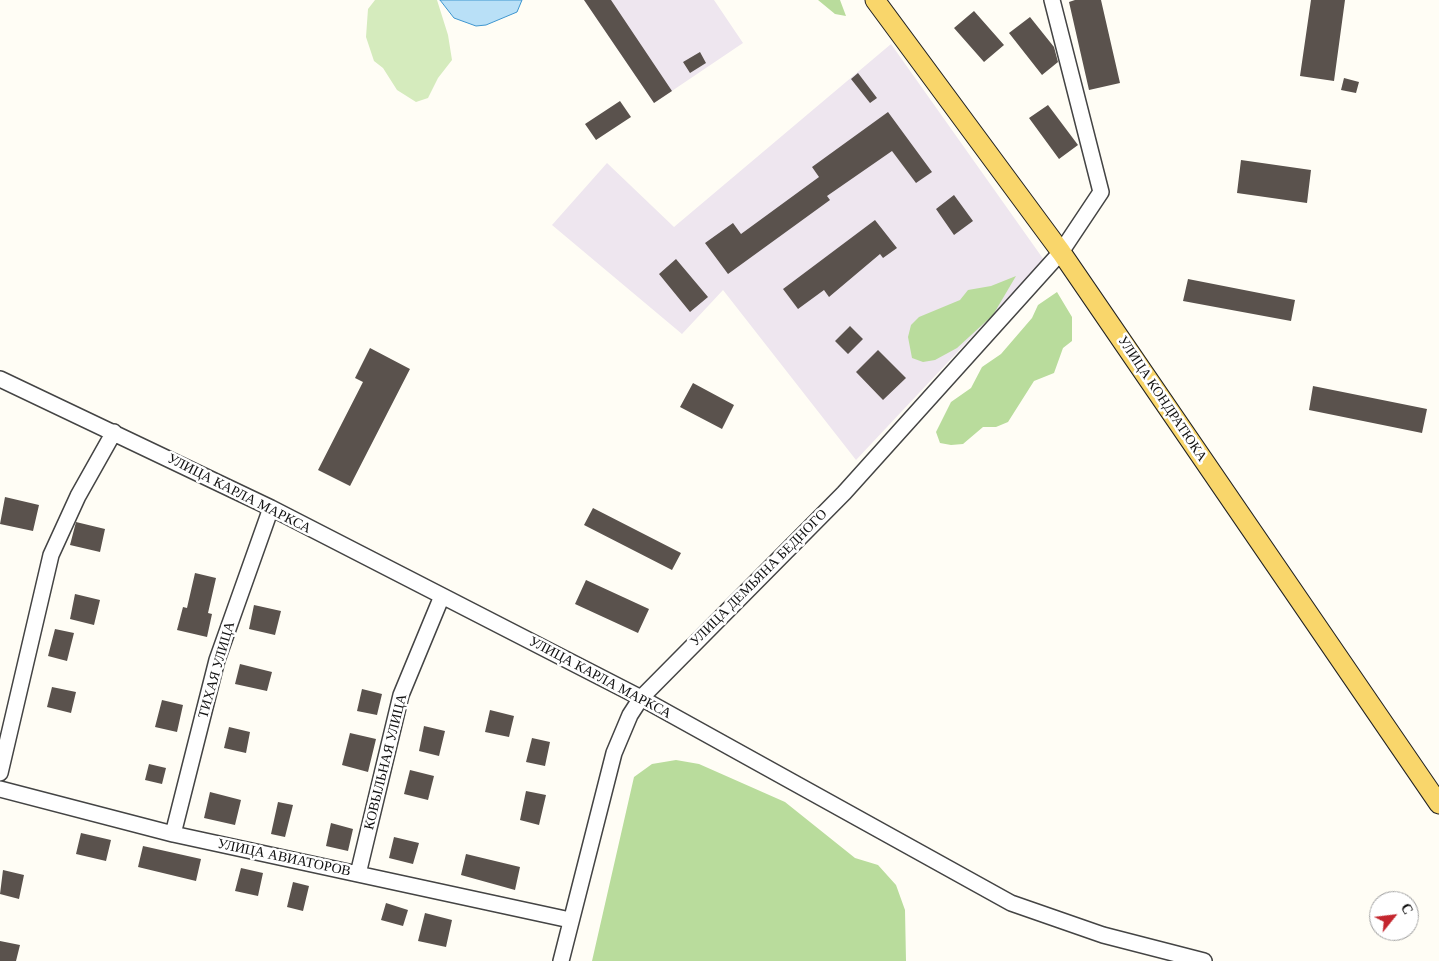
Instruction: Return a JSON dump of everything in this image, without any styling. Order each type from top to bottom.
[{"type":"main road","name":"УЛИЦА КОНДРАТЮКА","points":[[875,0],[1061,252],[1439,804]]},
{"type":"street","name":"УЛИЦА ДЕМЬЯНА БЕДНОГО","points":[[560,961],[614,753],[630,715],[641,698],[844,493],[1061,252],[1101,192],[1052,0]]},
{"type":"street","name":"УЛИЦА КАРЛА МАРКСА","points":[[0,379],[270,508],[641,698],[1011,903],[1103,934],[1204,961]]},
{"type":"street","points":[[0,773],[51,555],[78,496],[114,432]]},
{"type":"street","name":"ТИХАЯ УЛИЦА","points":[[172,834],[217,660],[270,508]]},
{"type":"street","name":"КОВЫЛЬНАЯ УЛИЦА","points":[[358,874],[401,695],[442,596]]},
{"type":"street","name":"УЛИЦА АВИАТОРОВ","points":[[0,789],[172,834],[570,920]]},
{"type":"shaded area","points":[[584,0],[714,0],[743,43],[654,103]]},
{"type":"shaded area","points":[[891,44],[1044,260],[856,460],[723,290],[682,334],[552,225],[607,163],[674,227]]},
{"type":"green space","points":[[375,0],[437,0],[448,35],[452,60],[438,78],[428,98],[416,102],[397,90],[383,68],[374,61],[366,37],[368,9]]},
{"type":"green space","points":[[818,0],[840,0],[846,16],[835,14]]},
{"type":"green space","points":[[1016,276],[993,315],[957,348],[935,360],[923,362],[912,358],[908,337],[911,325],[919,317],[960,300],[968,290],[991,286]]},
{"type":"green space","points":[[1057,292],[1072,317],[1072,341],[1063,348],[1054,373],[1034,381],[1008,422],[996,427],[983,427],[963,444],[951,445],[940,443],[936,432],[951,402],[971,388],[982,367],[1001,354],[1032,318],[1038,305]]},
{"type":"green space","points":[[676,760],[699,764],[785,802],[855,858],[878,865],[896,885],[905,910],[906,961],[592,961],[634,777],[652,764]]},
{"type":"water","points":[[440,0],[522,0],[517,12],[486,25],[476,26],[454,18]]},
{"type":"building","points":[[584,0],[611,0],[672,91],[654,103]]},
{"type":"building","points":[[1075,0],[1101,0],[1120,83],[1089,90],[1069,2]]},
{"type":"building","points":[[1311,0],[1345,0],[1334,81],[1300,76]]},
{"type":"building","points":[[974,11],[1004,45],[984,62],[954,28]]},
{"type":"building","points":[[1030,17],[1054,47],[1058,62],[1042,75],[1009,33]]},
{"type":"building","points":[[700,52],[706,63],[690,73],[683,62]]},
{"type":"building","points":[[858,73],[877,98],[870,103],[851,79]]},
{"type":"building","points":[[1344,78],[1359,82],[1356,93],[1341,90]]},
{"type":"building","points":[[620,101],[631,117],[596,140],[585,124]]},
{"type":"building","points":[[1048,105],[1078,145],[1059,159],[1029,118]]},
{"type":"building","points":[[888,112],[932,172],[916,183],[892,151],[827,196],[830,200],[728,274],[705,243],[733,223],[741,234],[819,177],[812,167]]},
{"type":"building","points":[[1241,160],[1311,170],[1307,203],[1237,193]]},
{"type":"building","points":[[954,195],[973,221],[954,235],[936,209]]},
{"type":"building","points":[[875,220],[897,248],[883,258],[880,254],[829,297],[824,290],[798,309],[783,289]]},
{"type":"building","points":[[676,259],[708,297],[690,312],[659,274]]},
{"type":"building","points":[[1188,279],[1295,300],[1291,321],[1183,301]]},
{"type":"building","points":[[850,326],[863,339],[848,354],[835,341]]},
{"type":"building","points":[[370,348],[410,369],[350,486],[318,470],[363,382],[355,378]]},
{"type":"building","points":[[878,350],[906,378],[883,400],[856,372]]},
{"type":"building","points":[[693,383],[734,405],[722,429],[680,407]]},
{"type":"building","points":[[1313,386],[1427,409],[1422,433],[1309,410]]},
{"type":"building","points":[[5,497],[39,505],[33,531],[0,524]]},
{"type":"building","points":[[593,508],[681,553],[672,570],[584,525]]},
{"type":"building","points":[[76,522],[105,529],[100,552],[70,545]]},
{"type":"building","points":[[195,573],[216,578],[208,613],[212,614],[207,637],[177,630],[183,607],[187,608]]},
{"type":"building","points":[[586,580],[649,609],[638,633],[575,604]]},
{"type":"building","points":[[75,594],[100,600],[94,625],[70,619]]},
{"type":"building","points":[[254,605],[281,611],[275,635],[249,629]]},
{"type":"building","points":[[55,629],[74,633],[67,661],[48,656]]},
{"type":"building","points":[[240,664],[272,672],[267,691],[235,684]]},
{"type":"building","points":[[52,687],[76,692],[71,713],[47,707]]},
{"type":"building","points":[[362,689],[382,694],[377,715],[357,711]]},
{"type":"building","points":[[162,700],[183,705],[177,732],[155,727]]},
{"type":"building","points":[[490,710],[514,716],[509,737],[485,732]]},
{"type":"building","points":[[424,726],[445,731],[439,756],[419,751]]},
{"type":"building","points":[[229,727],[250,732],[246,753],[224,748]]},
{"type":"building","points":[[350,733],[376,739],[368,772],[342,765]]},
{"type":"building","points":[[532,738],[550,742],[545,766],[526,762]]},
{"type":"building","points":[[149,764],[166,768],[162,784],[145,780]]},
{"type":"building","points":[[410,770],[434,776],[428,800],[404,794]]},
{"type":"building","points":[[526,791],[546,795],[539,825],[520,820]]},
{"type":"building","points":[[210,792],[241,800],[235,825],[204,818]]},
{"type":"building","points":[[278,802],[293,805],[285,837],[271,834]]},
{"type":"building","points":[[331,823],[353,829],[348,851],[326,846]]},
{"type":"building","points":[[81,833],[111,840],[106,861],[76,854]]},
{"type":"building","points":[[394,837],[419,843],[413,864],[389,858]]},
{"type":"building","points":[[143,846],[201,859],[196,881],[138,867]]},
{"type":"building","points":[[466,854],[520,867],[515,890],[461,875]]},
{"type":"building","points":[[241,868],[263,873],[258,896],[235,891]]},
{"type":"building","points":[[3,870],[24,875],[19,899],[0,894]]},
{"type":"building","points":[[293,882],[309,886],[303,911],[287,907]]},
{"type":"building","points":[[386,903],[408,910],[403,926],[381,920]]},
{"type":"building","points":[[425,913],[452,920],[446,947],[418,941]]},
{"type":"building","points":[[0,941],[20,945],[16,961],[0,961]]}]
